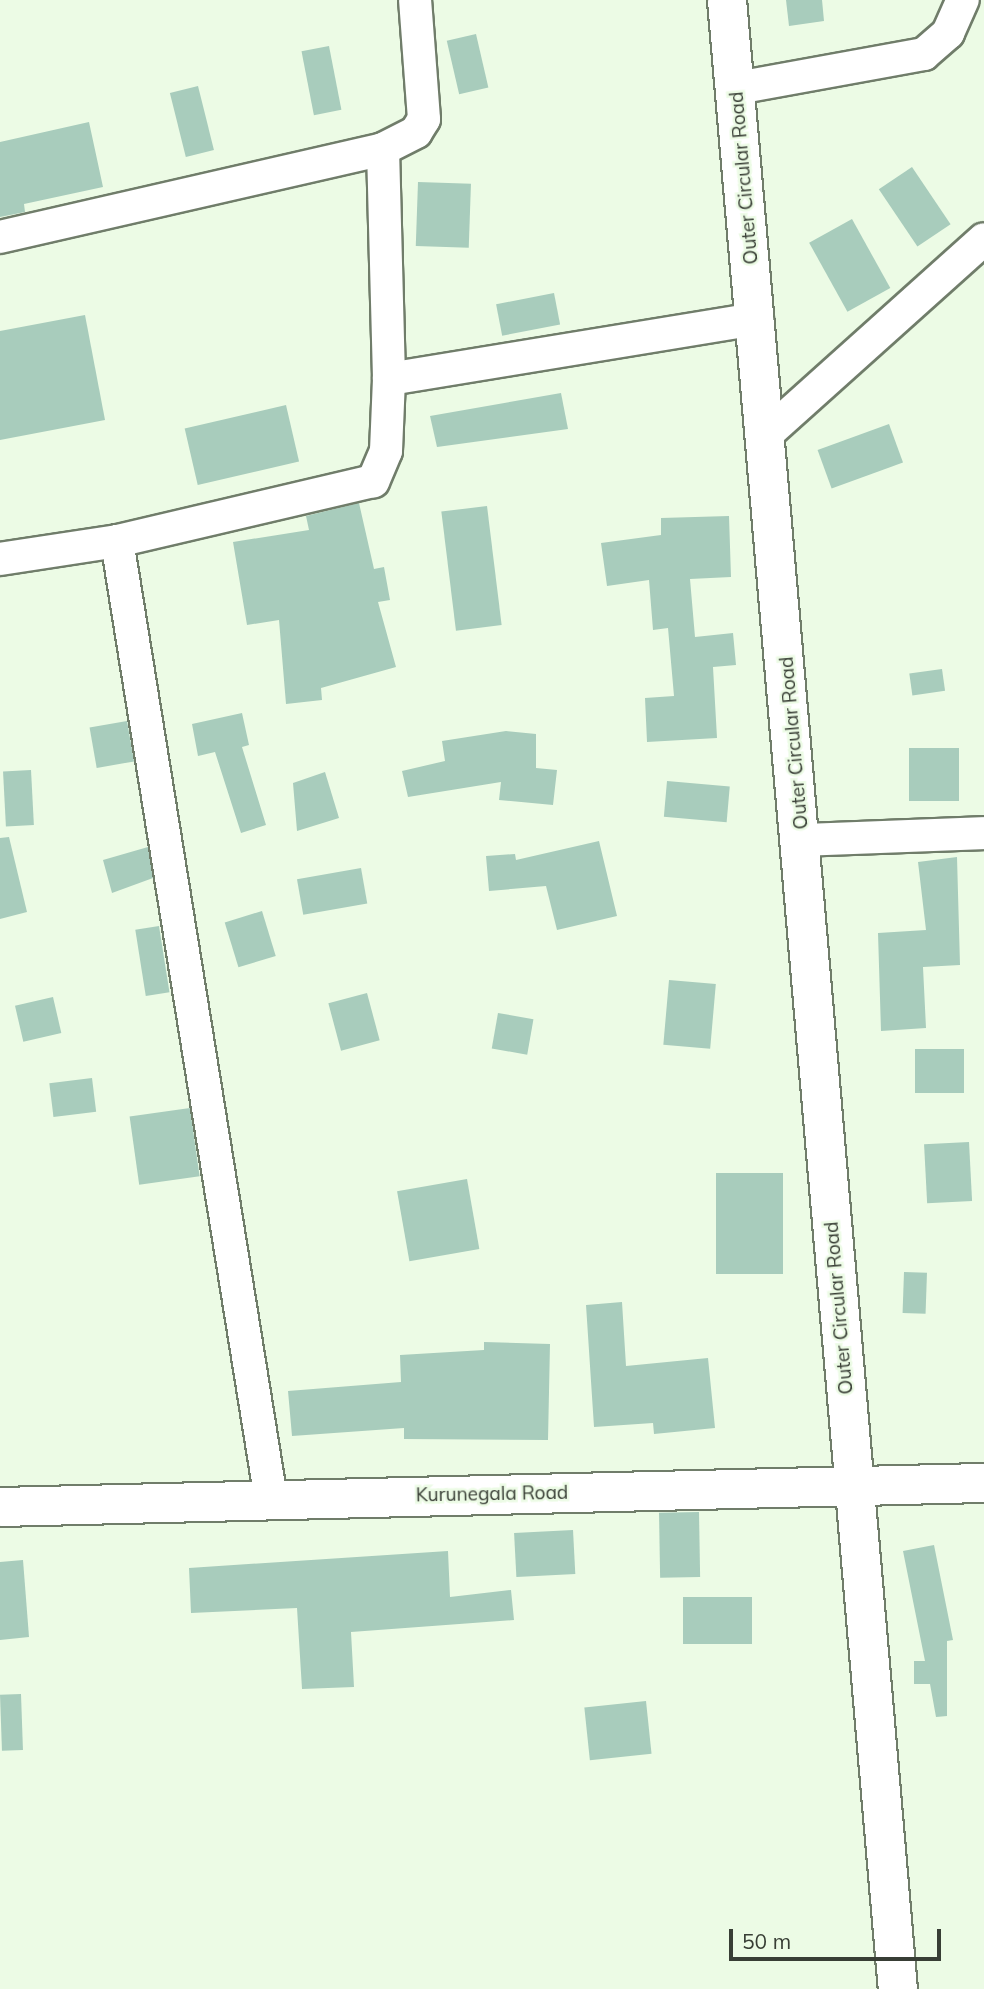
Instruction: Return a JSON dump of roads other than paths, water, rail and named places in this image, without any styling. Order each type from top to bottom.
[{"type":"main road","name":"Outer Circular Road","points":[[727,0],[768,433],[853,1486],[898,1989]]},
{"type":"main road","name":"Kurunegala Road","points":[[0,1507],[984,1483]]},
{"type":"street","points":[[0,237],[383,149],[416,132],[424,119],[415,0]]},
{"type":"street","points":[[737,88],[924,54],[948,33],[963,0]]},
{"type":"street","points":[[0,559],[117,541],[339,494],[373,481],[386,451],[389,379],[383,149]]},
{"type":"street","points":[[768,433],[984,239]]},
{"type":"street","points":[[389,379],[757,319]]},
{"type":"street","points":[[117,541],[271,1499]]},
{"type":"street","points":[[802,840],[984,833]]}]
